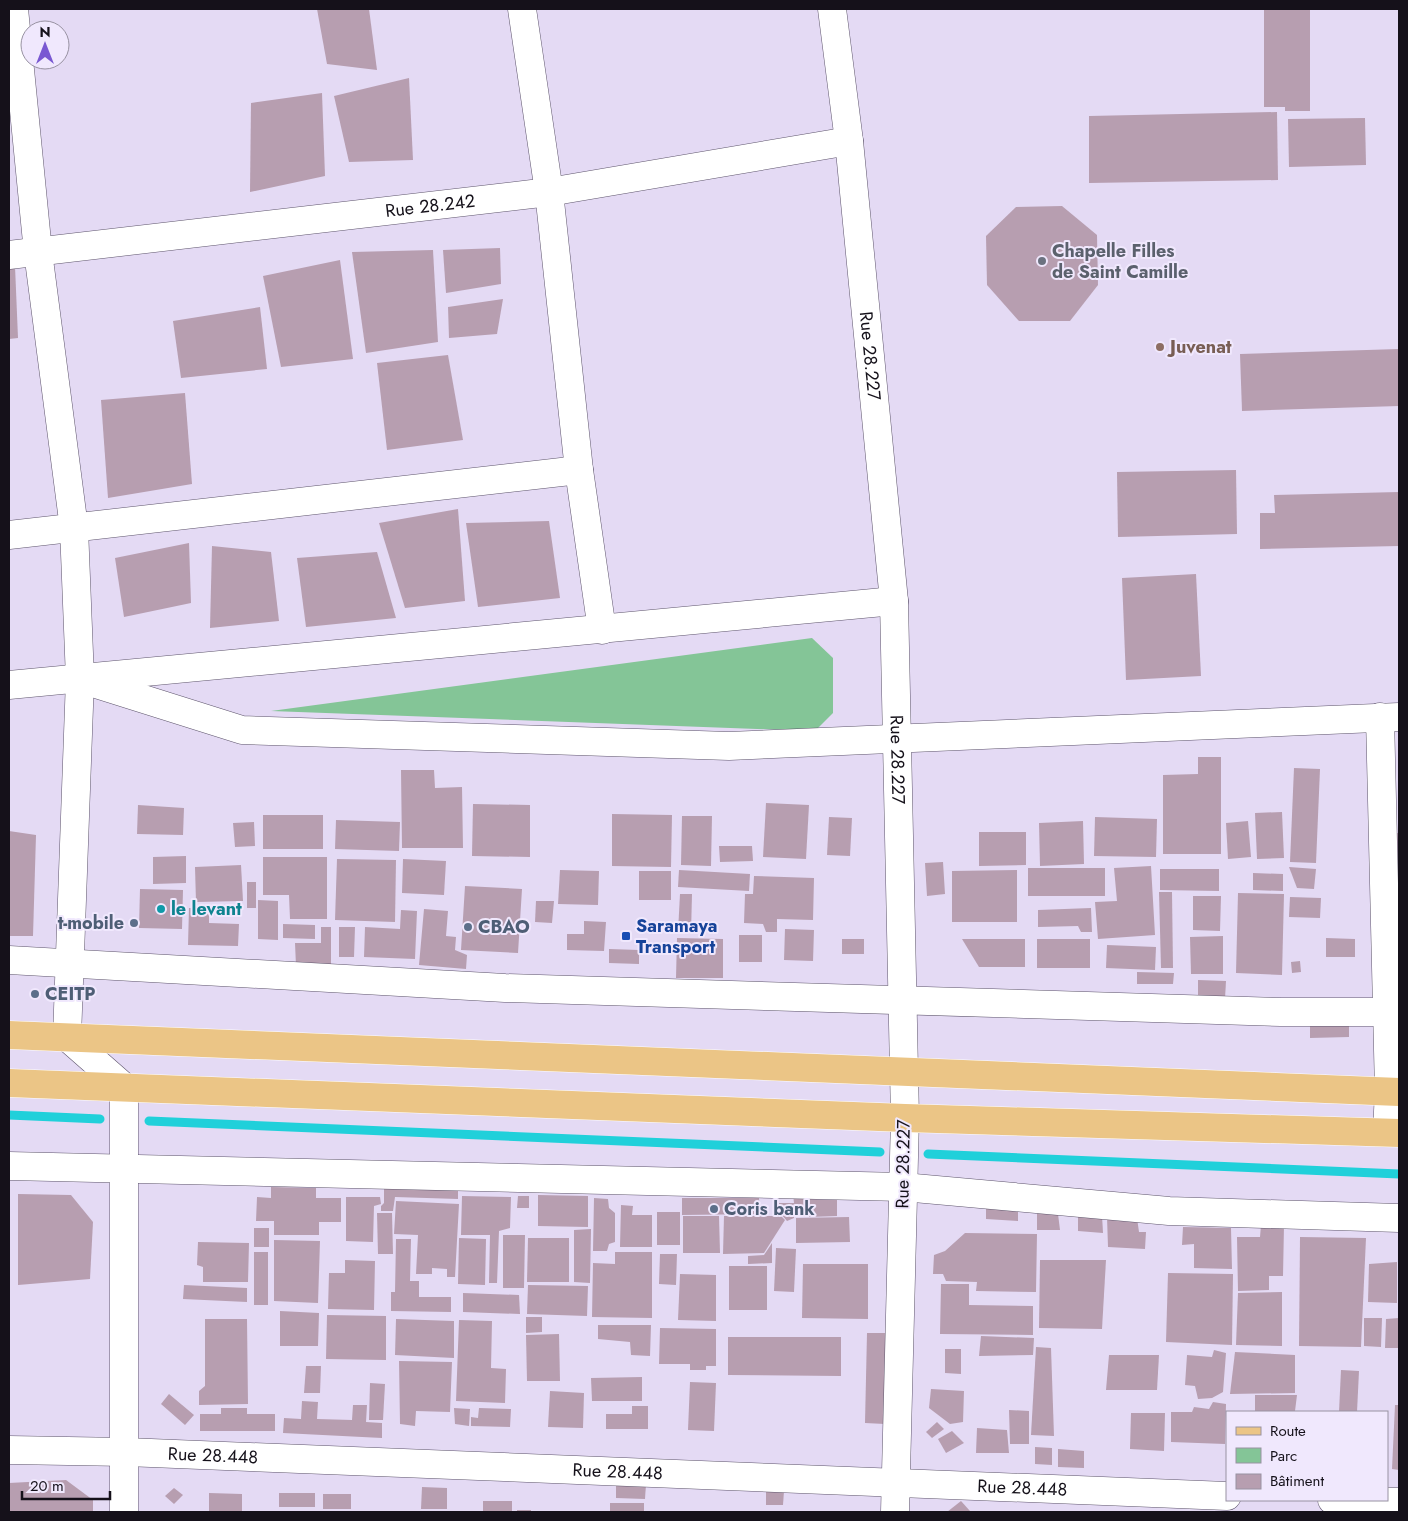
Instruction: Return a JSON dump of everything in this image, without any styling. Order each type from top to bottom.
[{"type":"main road","points":[[9,1035],[1394,1091]]},
{"type":"main road","points":[[9,1083],[905,1118],[1393,1133]]},
{"type":"street","points":[[14,9],[38,252],[74,528],[80,679],[67,1037],[124,1087],[126,1452],[124,1512]]},
{"type":"street","points":[[522,9],[549,192],[580,470],[602,630]]},
{"type":"street","name":"Rue 28.227","points":[[832,9],[849,141],[894,601],[899,740],[905,1118],[895,1512]]},
{"type":"street","name":"Rue 28.242","points":[[9,255],[549,192],[849,141]]},
{"type":"street","points":[[9,534],[580,470]]},
{"type":"street","points":[[9,685],[894,601]]},
{"type":"street","points":[[80,679],[242,730],[729,746],[1389,717],[1393,1133]]},
{"type":"street","points":[[9,960],[505,988],[1281,1012],[1393,1012]]},
{"type":"street","points":[[9,1166],[903,1187],[1169,1211],[1399,1218]]},
{"type":"street","name":"Rue 28.448","points":[[9,1450],[126,1452],[896,1484],[1167,1503],[1226,1496]]},
{"type":"street","points":[[1366,1501],[1399,1502]]},
{"type":"green space","points":[[812,638],[833,658],[833,713],[815,731],[271,711]]},
{"type":"building","points":[[317,9],[369,9],[377,70],[327,64]]},
{"type":"building","points":[[1264,9],[1310,9],[1310,111],[1285,111],[1285,107],[1264,107]]},
{"type":"building","points":[[409,78],[413,160],[349,162],[334,96]]},
{"type":"building","points":[[322,93],[325,176],[250,192],[251,103]]},
{"type":"building","points":[[1277,112],[1278,180],[1089,183],[1089,116]]},
{"type":"building","points":[[1365,118],[1366,165],[1289,167],[1288,119]]},
{"type":"building","name":"Chapelle Filles de Saint Camille","points":[[1062,206],[1097,235],[1098,285],[1070,321],[1019,321],[987,285],[986,236],[1016,207]]},
{"type":"building","points":[[500,248],[501,284],[446,293],[443,250]]},
{"type":"building","points":[[433,250],[438,342],[366,353],[352,252]]},
{"type":"building","points":[[340,260],[353,359],[281,367],[263,276]]},
{"type":"building","points":[[15,266],[18,338],[9,339],[9,267]]},
{"type":"building","points":[[503,299],[497,334],[449,338],[448,307]]},
{"type":"building","points":[[260,307],[267,369],[181,378],[173,321]]},
{"type":"building","points":[[1399,349],[1399,406],[1242,411],[1240,354]]},
{"type":"building","points":[[448,355],[463,440],[387,450],[377,363]]},
{"type":"building","points":[[185,393],[192,484],[108,498],[101,400]]},
{"type":"building","points":[[1236,470],[1237,534],[1118,537],[1117,472]]},
{"type":"building","points":[[1399,492],[1399,546],[1260,549],[1260,513],[1275,513],[1274,495]]},
{"type":"building","points":[[458,509],[465,601],[405,608],[379,523]]},
{"type":"building","points":[[549,521],[560,598],[478,607],[466,523]]},
{"type":"building","points":[[189,543],[191,603],[124,617],[115,558]]},
{"type":"building","points":[[212,546],[271,552],[279,621],[210,628]]},
{"type":"building","points":[[377,552],[396,618],[306,627],[297,558]]},
{"type":"building","points":[[1196,574],[1201,676],[1126,680],[1122,578]]},
{"type":"building","points":[[1198,757],[1221,757],[1221,854],[1163,854],[1163,775],[1198,774]]},
{"type":"building","points":[[1294,768],[1320,769],[1316,863],[1290,862]]},
{"type":"building","points":[[401,770],[434,770],[435,788],[462,787],[463,848],[402,848]]},
{"type":"building","points":[[766,803],[809,805],[806,859],[763,857]]},
{"type":"building","points":[[473,804],[530,805],[530,857],[472,856]]},
{"type":"building","points":[[138,805],[184,808],[183,835],[137,834]]},
{"type":"building","points":[[1282,812],[1284,858],[1257,859],[1255,813]]},
{"type":"building","points":[[612,814],[672,815],[671,867],[612,866]]},
{"type":"building","points":[[263,815],[323,815],[323,849],[263,849]]},
{"type":"building","points":[[682,816],[712,816],[711,866],[681,865]]},
{"type":"building","points":[[829,817],[852,818],[850,856],[827,855]]},
{"type":"building","points":[[1095,817],[1157,819],[1156,857],[1094,856]]},
{"type":"building","points":[[336,820],[400,822],[399,851],[335,849]]},
{"type":"building","points":[[1083,821],[1084,864],[1040,866],[1039,823]]},
{"type":"building","points":[[1248,821],[1251,857],[1228,859],[1226,823]]},
{"type":"building","points":[[254,822],[255,846],[235,847],[233,823]]},
{"type":"building","points":[[9,831],[36,835],[33,936],[9,936]]},
{"type":"building","points":[[979,832],[1026,832],[1026,865],[979,866]]},
{"type":"building","points":[[1396,833],[1399,833],[1399,862],[1396,862]]},
{"type":"building","points":[[719,846],[752,846],[753,861],[720,862]]},
{"type":"building","points":[[186,856],[186,883],[153,884],[153,857]]},
{"type":"building","points":[[263,857],[327,857],[327,919],[290,919],[289,895],[263,895]]},
{"type":"building","points":[[337,859],[396,860],[395,922],[335,920]]},
{"type":"building","points":[[403,859],[446,861],[444,895],[402,893]]},
{"type":"building","points":[[943,862],[945,894],[927,896],[925,863]]},
{"type":"building","points":[[241,865],[243,901],[196,902],[195,867]]},
{"type":"building","points":[[1151,866],[1155,935],[1098,939],[1095,902],[1117,901],[1114,868]]},
{"type":"building","points":[[1289,867],[1316,869],[1314,889],[1297,888]]},
{"type":"building","points":[[1028,868],[1105,868],[1105,896],[1028,896]]},
{"type":"building","points":[[1160,869],[1219,869],[1219,891],[1160,890]]},
{"type":"building","points":[[560,870],[599,871],[598,905],[558,904]]},
{"type":"building","points":[[679,870],[750,874],[749,891],[678,887]]},
{"type":"building","points":[[1017,870],[1017,922],[952,922],[952,871]]},
{"type":"building","points":[[1396,870],[1399,870],[1399,896],[1395,896]]},
{"type":"building","points":[[639,871],[671,871],[671,900],[639,900]]},
{"type":"building","points":[[1253,873],[1283,874],[1283,891],[1253,890]]},
{"type":"building","points":[[754,876],[814,878],[813,920],[777,919],[777,932],[766,932],[763,924],[744,923],[745,894],[753,894]]},
{"type":"building","points":[[247,882],[256,882],[256,908],[247,908]]},
{"type":"building","points":[[465,886],[522,889],[518,953],[461,950]]},
{"type":"building","name":"le levant","points":[[140,889],[183,890],[182,929],[139,928]]},
{"type":"building","points":[[1159,892],[1172,892],[1173,968],[1161,968]]},
{"type":"building","points":[[1238,893],[1284,894],[1282,975],[1236,973]]},
{"type":"building","points":[[680,894],[692,894],[691,933],[678,932]]},
{"type":"building","points":[[1193,896],[1221,896],[1220,931],[1193,930]]},
{"type":"building","points":[[1290,897],[1321,898],[1320,918],[1289,917]]},
{"type":"building","points":[[258,900],[278,901],[278,940],[258,939]]},
{"type":"building","points":[[536,901],[554,901],[552,923],[535,922]]},
{"type":"building","points":[[189,908],[209,908],[209,923],[239,924],[238,946],[188,945]]},
{"type":"building","points":[[1091,908],[1092,932],[1081,932],[1078,926],[1038,927],[1038,910]]},
{"type":"building","points":[[424,909],[448,911],[446,936],[456,937],[455,950],[467,955],[466,969],[419,965]]},
{"type":"building","points":[[401,910],[417,911],[415,959],[364,957],[365,927],[400,929]]},
{"type":"building","points":[[584,921],[606,922],[604,951],[567,950],[567,934],[584,934]]},
{"type":"building","points":[[283,924],[315,925],[315,939],[283,938]]},
{"type":"building","points":[[321,927],[331,927],[331,966],[296,966],[295,943],[321,943]]},
{"type":"building","points":[[339,927],[355,927],[354,957],[339,957]]},
{"type":"building","points":[[785,929],[814,930],[813,961],[784,960]]},
{"type":"building","points":[[739,935],[762,935],[762,962],[739,962]]},
{"type":"building","points":[[1223,936],[1223,974],[1191,974],[1190,937]]},
{"type":"building","points":[[677,938],[723,939],[723,978],[676,978]]},
{"type":"building","points":[[1326,938],[1355,939],[1355,957],[1326,957]]},
{"type":"building","points":[[842,939],[864,939],[864,954],[842,954]]},
{"type":"building","points":[[962,939],[1025,939],[1025,967],[979,967]]},
{"type":"building","points":[[1037,939],[1090,939],[1090,968],[1037,968]]},
{"type":"building","points":[[1107,945],[1156,947],[1155,970],[1106,968]]},
{"type":"building","points":[[609,949],[639,950],[639,964],[609,963]]},
{"type":"building","points":[[1300,961],[1301,972],[1292,973],[1291,962]]},
{"type":"building","points":[[1137,972],[1174,973],[1173,984],[1137,984]]},
{"type":"building","points":[[1198,980],[1226,981],[1225,999],[1198,998]]},
{"type":"building","points":[[1349,1020],[1349,1037],[1310,1038],[1310,1021]]},
{"type":"building","points":[[384,1182],[458,1182],[458,1199],[395,1197],[393,1211],[381,1211],[381,1206],[384,1203]]},
{"type":"building","points":[[271,1187],[316,1188],[316,1198],[341,1198],[341,1222],[319,1222],[319,1235],[274,1235],[274,1221],[256,1221],[257,1197],[271,1198]]},
{"type":"building","points":[[18,1194],[71,1195],[93,1222],[90,1279],[18,1285]]},
{"type":"building","points":[[793,1194],[809,1194],[807,1217],[795,1216],[794,1206],[794,1218],[787,1221],[781,1214],[778,1214],[779,1203],[794,1203]]},
{"type":"building","points":[[538,1195],[588,1196],[588,1227],[538,1226]]},
{"type":"building","points":[[462,1196],[511,1197],[510,1228],[499,1231],[497,1283],[489,1283],[490,1235],[461,1235]]},
{"type":"building","points":[[518,1196],[529,1196],[529,1208],[517,1208]]},
{"type":"building","points":[[346,1197],[380,1197],[381,1204],[374,1206],[373,1242],[346,1241]]},
{"type":"building","points":[[594,1198],[608,1199],[609,1208],[615,1213],[615,1242],[609,1244],[607,1251],[593,1251]]},
{"type":"building","points":[[682,1198],[759,1198],[760,1214],[682,1215]]},
{"type":"building","points":[[810,1199],[837,1200],[837,1216],[809,1217]]},
{"type":"building","points":[[396,1201],[459,1204],[455,1277],[447,1277],[447,1269],[432,1268],[432,1274],[416,1274],[418,1235],[394,1234]]},
{"type":"building","points":[[621,1205],[633,1206],[632,1215],[652,1215],[652,1247],[620,1247]]},
{"type":"building","points":[[986,1205],[1018,1205],[1018,1221],[986,1219]]},
{"type":"building","points":[[657,1212],[680,1212],[680,1245],[657,1245]]},
{"type":"building","points":[[377,1213],[392,1213],[393,1254],[378,1254]]},
{"type":"building","points":[[1037,1213],[1058,1214],[1060,1230],[1037,1230]]},
{"type":"building","points":[[1078,1214],[1102,1215],[1103,1233],[1078,1231]]},
{"type":"building","points":[[683,1216],[719,1216],[720,1253],[683,1253]]},
{"type":"building","points":[[724,1216],[781,1216],[785,1220],[764,1253],[723,1254]]},
{"type":"building","points":[[849,1217],[850,1242],[796,1243],[796,1218]]},
{"type":"building","points":[[1107,1217],[1137,1218],[1139,1232],[1146,1232],[1145,1249],[1108,1247]]},
{"type":"building","points":[[1261,1225],[1284,1225],[1283,1276],[1269,1276],[1269,1290],[1238,1291],[1237,1237],[1260,1237]]},
{"type":"building","points":[[1183,1227],[1231,1228],[1232,1269],[1194,1268],[1194,1244],[1182,1245]]},
{"type":"building","points":[[254,1228],[269,1228],[269,1247],[254,1247]]},
{"type":"building","points":[[591,1229],[590,1283],[574,1282],[574,1230]]},
{"type":"building","points":[[965,1233],[1037,1234],[1036,1292],[976,1291],[977,1282],[946,1281],[943,1274],[933,1274],[934,1255],[945,1251]]},
{"type":"building","points":[[503,1235],[525,1235],[524,1288],[503,1288]]},
{"type":"building","points":[[1300,1237],[1366,1238],[1361,1347],[1299,1346]]},
{"type":"building","points":[[459,1238],[486,1239],[485,1285],[458,1284]]},
{"type":"building","points":[[528,1238],[569,1238],[569,1282],[527,1282]]},
{"type":"building","points":[[396,1239],[411,1239],[410,1281],[419,1281],[419,1297],[451,1297],[451,1312],[391,1311],[391,1292],[395,1292]]},
{"type":"building","points":[[274,1240],[320,1241],[318,1303],[274,1301]]},
{"type":"building","points":[[198,1242],[249,1243],[248,1282],[203,1282],[203,1267],[197,1265]]},
{"type":"building","points":[[772,1243],[772,1263],[748,1264],[748,1256],[764,1255]]},
{"type":"building","points":[[776,1248],[796,1249],[794,1292],[774,1291]]},
{"type":"building","points":[[254,1252],[268,1252],[268,1305],[254,1305]]},
{"type":"building","points":[[615,1252],[652,1252],[652,1318],[592,1317],[593,1263],[615,1264]]},
{"type":"building","points":[[660,1254],[677,1254],[676,1285],[659,1284]]},
{"type":"building","points":[[345,1260],[375,1261],[374,1310],[328,1309],[329,1273],[345,1273]]},
{"type":"building","points":[[1040,1260],[1106,1260],[1102,1329],[1039,1328]]},
{"type":"building","points":[[1397,1262],[1397,1303],[1368,1302],[1369,1264]]},
{"type":"building","points":[[803,1264],[868,1264],[868,1319],[802,1318]]},
{"type":"building","points":[[729,1266],[767,1266],[767,1310],[729,1310]]},
{"type":"building","points":[[1168,1273],[1233,1274],[1232,1345],[1166,1342]]},
{"type":"building","points":[[680,1274],[716,1275],[716,1321],[678,1320]]},
{"type":"building","points":[[941,1284],[969,1284],[969,1305],[1033,1306],[1033,1335],[940,1334]]},
{"type":"building","points":[[184,1285],[247,1288],[247,1302],[183,1299]]},
{"type":"building","points":[[528,1285],[588,1286],[587,1316],[527,1314]]},
{"type":"building","points":[[1282,1292],[1282,1346],[1236,1345],[1238,1293]]},
{"type":"building","points":[[463,1293],[519,1295],[520,1314],[463,1312]]},
{"type":"building","points":[[280,1311],[319,1313],[318,1346],[280,1346]]},
{"type":"building","points":[[327,1315],[386,1316],[386,1360],[326,1359]]},
{"type":"building","points":[[526,1317],[542,1317],[542,1332],[526,1333]]},
{"type":"building","points":[[1364,1318],[1382,1318],[1381,1347],[1364,1346]]},
{"type":"building","points":[[1399,1318],[1399,1348],[1385,1348],[1386,1319]]},
{"type":"building","points":[[205,1319],[247,1319],[248,1404],[199,1405],[199,1391],[205,1386]]},
{"type":"building","points":[[396,1319],[454,1321],[454,1358],[395,1355]]},
{"type":"building","points":[[459,1320],[492,1321],[491,1368],[506,1369],[505,1403],[456,1401]]},
{"type":"building","points":[[598,1325],[651,1325],[650,1356],[631,1355],[630,1342],[598,1339]]},
{"type":"building","points":[[660,1328],[716,1329],[716,1366],[706,1366],[706,1370],[690,1370],[690,1364],[659,1364]]},
{"type":"building","points":[[867,1333],[887,1333],[885,1424],[865,1423]]},
{"type":"building","points":[[559,1334],[560,1381],[527,1381],[526,1335]]},
{"type":"building","points":[[981,1336],[1034,1338],[1033,1355],[979,1356]]},
{"type":"building","points":[[728,1337],[841,1337],[841,1376],[728,1375]]},
{"type":"building","points":[[1036,1347],[1051,1348],[1054,1436],[1031,1435]]},
{"type":"building","points":[[945,1349],[961,1349],[961,1374],[945,1373]]},
{"type":"building","points":[[1214,1350],[1226,1353],[1223,1392],[1212,1398],[1198,1399],[1195,1386],[1185,1385],[1187,1355],[1212,1357]]},
{"type":"building","points":[[1235,1352],[1295,1355],[1295,1393],[1230,1394]]},
{"type":"building","points":[[1109,1355],[1159,1355],[1157,1390],[1106,1390]]},
{"type":"building","points":[[399,1361],[452,1362],[450,1412],[416,1411],[415,1426],[400,1424]]},
{"type":"building","points":[[306,1366],[321,1366],[320,1393],[304,1393]]},
{"type":"building","points":[[1341,1370],[1359,1371],[1357,1411],[1339,1411]]},
{"type":"building","points":[[642,1377],[642,1401],[592,1401],[591,1378]]},
{"type":"building","points":[[690,1382],[716,1383],[714,1431],[688,1430]]},
{"type":"building","points":[[370,1383],[385,1384],[383,1420],[369,1420]]},
{"type":"building","points":[[931,1389],[964,1391],[963,1422],[950,1424],[929,1408]]},
{"type":"building","points":[[550,1391],[584,1393],[583,1428],[548,1427]]},
{"type":"building","points":[[169,1394],[194,1415],[185,1425],[161,1404]]},
{"type":"building","points":[[1255,1395],[1297,1395],[1295,1411],[1255,1411]]},
{"type":"building","points":[[302,1401],[318,1402],[317,1419],[352,1420],[353,1405],[367,1405],[366,1422],[382,1423],[382,1438],[283,1433],[284,1418],[301,1419]]},
{"type":"building","points":[[1213,1402],[1226,1404],[1225,1444],[1171,1442],[1171,1412],[1192,1412],[1194,1407],[1209,1409]]},
{"type":"building","points":[[1395,1405],[1399,1405],[1399,1470],[1392,1469]]},
{"type":"building","points":[[632,1406],[648,1406],[648,1429],[606,1429],[606,1414],[632,1414]]},
{"type":"building","points":[[221,1408],[247,1408],[247,1414],[275,1414],[275,1431],[200,1431],[200,1414],[221,1414]]},
{"type":"building","points":[[454,1408],[470,1409],[469,1426],[455,1424]]},
{"type":"building","points":[[479,1408],[511,1409],[510,1427],[471,1426],[471,1417],[478,1418]]},
{"type":"building","points":[[1009,1410],[1029,1411],[1029,1444],[1010,1444]]},
{"type":"building","points":[[1131,1413],[1165,1413],[1164,1451],[1130,1449]]},
{"type":"building","points":[[937,1422],[944,1429],[932,1438],[926,1432]]},
{"type":"building","points":[[977,1428],[1007,1430],[1009,1453],[976,1453]]},
{"type":"building","points":[[952,1431],[964,1443],[946,1453],[938,1439]]},
{"type":"building","points":[[1035,1447],[1052,1448],[1052,1465],[1035,1464]]},
{"type":"building","points":[[1058,1449],[1084,1451],[1084,1468],[1058,1467]]},
{"type":"building","points":[[66,1480],[93,1500],[93,1512],[9,1512],[9,1483]]},
{"type":"building","points":[[616,1484],[646,1484],[645,1499],[616,1498]]},
{"type":"building","points":[[422,1487],[447,1488],[447,1509],[421,1509]]},
{"type":"building","points":[[174,1488],[183,1495],[174,1504],[165,1496]]},
{"type":"building","points":[[766,1491],[784,1491],[783,1505],[766,1505]]},
{"type":"building","points":[[209,1493],[242,1494],[242,1512],[209,1511]]},
{"type":"building","points":[[279,1493],[315,1493],[315,1507],[279,1507]]},
{"type":"building","points":[[323,1494],[351,1494],[351,1509],[323,1509]]},
{"type":"building","points":[[483,1501],[512,1501],[512,1512],[483,1512]]},
{"type":"building","points":[[961,1501],[970,1511],[947,1512]]},
{"type":"building","points":[[610,1503],[644,1503],[644,1512],[610,1512]]},
{"type":"building","points":[[517,1510],[531,1510],[531,1512],[517,1512]]},
{"type":"waterway","points":[[9,1115],[100,1119]]},
{"type":"waterway","points":[[149,1121],[880,1152]]},
{"type":"waterway","points":[[928,1154],[1399,1174]]},
{"type":"place","name":"Chapelle Filles de Saint Camille","points":[[1042,261]]},
{"type":"place","name":"Juvenat","points":[[1160,347]]},
{"type":"place","name":"le levant","points":[[161,909]]},
{"type":"place","name":"t-mobile","points":[[134,923]]},
{"type":"place","name":"CBAO","points":[[468,927]]},
{"type":"place","name":"Saramaya Transport","points":[[626,936]]},
{"type":"place","name":"CEITP","points":[[35,994]]},
{"type":"place","name":"Coris bank","points":[[714,1209]]}]
